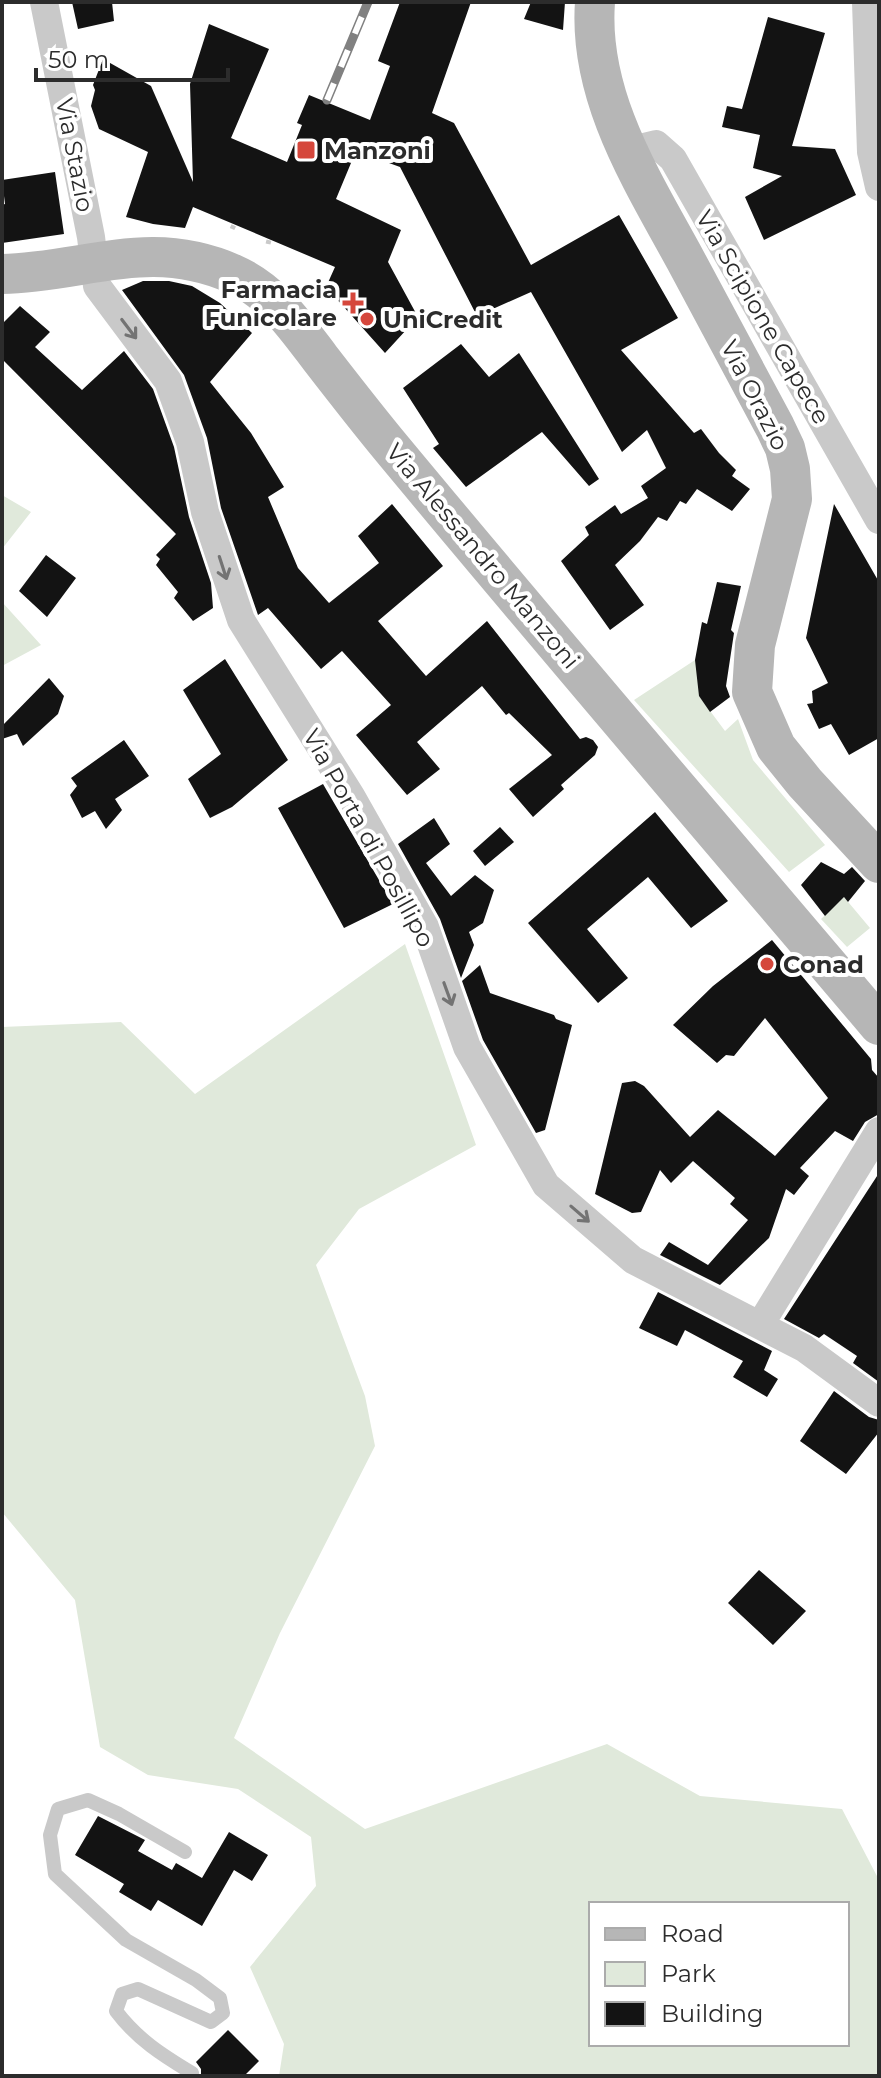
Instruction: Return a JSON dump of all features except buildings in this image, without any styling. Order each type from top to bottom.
[{"type":"street","name":"Via Stazio","points":[[44,2],[95,262]]},
{"type":"street","name":"Via Orazio","points":[[595,2],[598,58],[608,103],[627,151],[775,427],[790,469],[792,499],[755,645],[752,692],[776,747],[879,863]]},
{"type":"street","points":[[866,2],[871,152],[879,187]]},
{"type":"street","name":"Via Scipione Capece","points":[[627,151],[656,144],[673,159],[879,520]]},
{"type":"street","name":"Via Alessandro Manzoni","points":[[2,274],[167,256],[197,261],[233,274],[259,288],[283,310],[390,448],[879,1025]]},
{"type":"street","name":"Via Porta di Posillipo","points":[[95,262],[97,286],[168,381],[190,442],[205,512],[241,620],[351,796],[425,927],[467,1047],[546,1185],[633,1260],[804,1348],[879,1403]]},
{"type":"street","points":[[760,1325],[879,1131]]},
{"type":"lane","points":[[185,1852],[88,1800],[58,1809],[50,1835],[55,1874],[87,1906],[126,1940],[196,1980],[220,1998],[223,2013],[211,2022],[138,1989],[122,1994],[116,2011],[130,2029],[155,2051],[192,2073]]},
{"type":"green space","points":[[2,495],[31,512],[2,549]]},
{"type":"green space","points":[[2,602],[41,645],[2,666]]},
{"type":"green space","points":[[695,660],[710,686],[699,696],[725,731],[738,719],[753,760],[825,845],[789,872],[634,700]]},
{"type":"green space","points":[[844,897],[870,928],[847,947],[821,919]]},
{"type":"green space","points":[[405,944],[476,1145],[359,1209],[316,1265],[365,1396],[375,1446],[280,1633],[234,1738],[365,1829],[607,1744],[700,1796],[842,1809],[879,1880],[879,2076],[279,2076],[284,2044],[250,1967],[316,1886],[311,1837],[238,1789],[148,1775],[100,1747],[75,1600],[2,1512],[2,1027],[121,1022],[195,1094]]},
{"type":"railway","points":[[327,100],[368,2]]},
{"type":"place","name":"Manzoni","points":[[306,150]]},
{"type":"place","name":"Farmacia Funicolare","points":[[353,303]]},
{"type":"place","name":"UniCredit","points":[[367,319]]},
{"type":"place","name":"Conad","points":[[767,964]]}]
